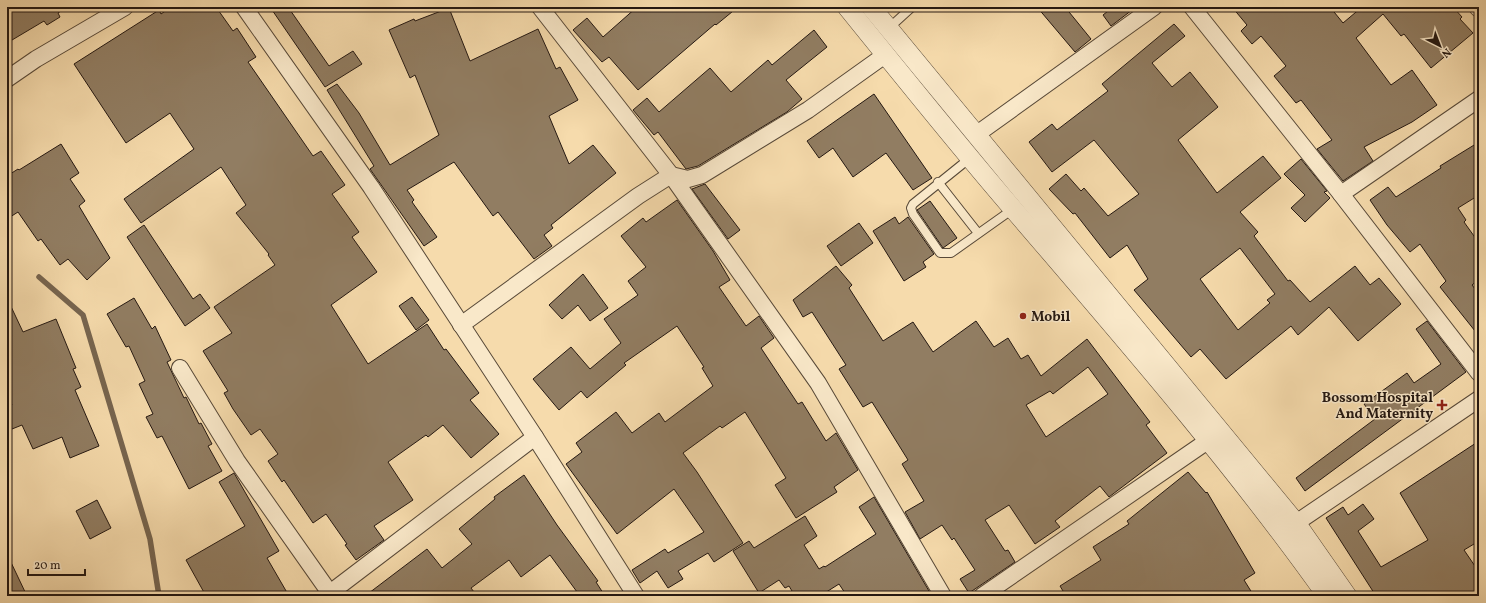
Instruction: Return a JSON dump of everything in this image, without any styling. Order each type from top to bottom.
[{"type":"street","points":[[7,79],[36,59],[126,7]]},
{"type":"street","points":[[244,7],[371,188],[535,437],[636,596]]},
{"type":"street","points":[[540,7],[671,175],[818,383],[943,596]]},
{"type":"street","points":[[847,7],[1013,209],[1085,291],[1209,440],[1281,531],[1327,596]]},
{"type":"street","points":[[871,7],[1296,523],[1347,596]]},
{"type":"street","points":[[977,134],[1154,7]]},
{"type":"street","points":[[1192,7],[1341,194],[1479,373]]},
{"type":"street","points":[[461,325],[638,196],[671,175],[688,179],[702,175],[808,110],[885,55]]},
{"type":"street","points":[[1341,194],[1479,99]]},
{"type":"street","points":[[180,368],[237,461],[331,594],[535,437]]},
{"type":"street","points":[[1296,523],[1479,399]]},
{"type":"street","points":[[982,596],[1209,440]]},
{"type":"lane","points":[[889,28],[912,7]]},
{"type":"lane","points":[[970,157],[938,182],[913,204],[911,208],[913,214],[940,253],[951,253],[1013,209]]},
{"type":"lane","points":[[938,182],[978,234]]},
{"type":"building","points":[[7,7],[67,7],[58,13],[60,17],[47,25],[44,21],[7,43]]},
{"type":"building","points":[[171,7],[216,7],[233,31],[237,28],[256,57],[248,62],[313,156],[321,151],[345,185],[332,194],[359,232],[352,237],[377,272],[331,305],[368,364],[427,324],[444,350],[446,349],[479,393],[470,400],[499,434],[471,458],[443,425],[428,437],[426,435],[388,462],[413,500],[374,526],[384,540],[356,560],[345,545],[347,544],[326,514],[313,523],[284,480],[282,482],[268,461],[278,454],[260,429],[251,435],[233,409],[224,393],[228,391],[203,351],[232,333],[214,307],[275,265],[268,255],[269,254],[236,213],[246,205],[221,167],[141,223],[124,199],[194,149],[170,113],[126,143],[74,64],[159,10],[161,14]]},
{"type":"building","points":[[270,7],[288,7],[329,66],[353,51],[362,64],[325,87]]},
{"type":"building","points":[[637,7],[738,7],[716,25],[715,24],[638,90],[609,57],[602,62],[573,30],[587,18],[603,37]]},
{"type":"building","points":[[1037,7],[1065,7],[1091,39],[1075,52]]},
{"type":"building","points":[[1113,7],[1136,7],[1111,26],[1103,15]]},
{"type":"building","points":[[1232,7],[1330,7],[1343,23],[1362,7],[1453,7],[1462,17],[1460,19],[1473,33],[1431,68],[1404,34],[1401,36],[1383,14],[1356,38],[1391,85],[1412,70],[1437,105],[1412,122],[1364,147],[1373,161],[1343,181],[1317,149],[1332,140],[1301,100],[1296,103],[1274,76],[1286,66],[1261,36],[1252,44],[1241,31],[1247,25]]},
{"type":"building","points":[[449,8],[470,61],[538,29],[556,69],[560,67],[578,100],[549,116],[569,164],[593,145],[616,173],[551,225],[553,228],[544,235],[552,246],[534,259],[498,212],[493,216],[454,162],[407,190],[414,200],[412,202],[437,237],[424,246],[370,169],[374,166],[327,90],[337,84],[359,113],[390,165],[439,135],[415,75],[410,78],[389,30],[414,19],[415,21]]},
{"type":"building","points":[[1174,24],[1185,36],[1152,63],[1172,87],[1190,72],[1218,107],[1178,140],[1217,193],[1263,156],[1281,178],[1240,212],[1258,232],[1254,236],[1288,281],[1290,280],[1310,302],[1355,266],[1370,285],[1379,278],[1401,304],[1358,341],[1329,307],[1298,335],[1291,326],[1226,379],[1200,349],[1191,357],[1134,290],[1148,279],[1127,245],[1110,258],[1075,213],[1073,214],[1049,189],[1066,174],[1081,191],[1084,188],[1108,216],[1139,194],[1094,140],[1052,172],[1029,142],[1052,124],[1057,130],[1108,91],[1102,84]],"holes":[[[1240,248],[1275,294],[1267,300],[1270,303],[1238,330],[1200,279]]]},
{"type":"building","points":[[814,30],[827,47],[786,80],[802,99],[787,112],[698,166],[686,169],[658,132],[654,135],[633,110],[647,98],[659,112],[710,68],[731,92],[768,60],[772,65]]},
{"type":"building","points":[[874,94],[932,178],[913,190],[886,153],[853,177],[833,148],[819,158],[807,141]]},
{"type":"building","points":[[1479,142],[1479,195],[1458,208],[1466,220],[1464,222],[1479,243],[1479,279],[1472,285],[1479,294],[1479,336],[1440,287],[1446,281],[1420,244],[1410,252],[1387,225],[1370,200],[1388,187],[1396,197],[1441,168],[1440,166]]},
{"type":"building","points":[[61,144],[79,173],[70,179],[85,201],[79,206],[110,258],[87,280],[68,259],[60,265],[41,239],[38,241],[18,212],[7,219],[7,176]]},
{"type":"building","points":[[1301,159],[1327,191],[1324,192],[1330,198],[1305,222],[1291,208],[1305,195],[1284,174]]},
{"type":"building","points":[[705,184],[740,230],[728,239],[692,189]]},
{"type":"building","points":[[677,200],[713,251],[730,280],[719,287],[746,326],[759,316],[774,338],[761,348],[798,404],[802,402],[826,441],[836,433],[858,470],[834,487],[837,492],[796,518],[775,485],[786,478],[745,412],[722,428],[720,426],[683,453],[743,543],[714,562],[708,553],[678,571],[683,579],[668,588],[657,571],[640,583],[632,570],[665,549],[668,553],[704,532],[674,489],[617,534],[566,464],[582,452],[576,443],[616,412],[632,433],[659,413],[665,422],[713,386],[702,368],[704,367],[677,326],[624,363],[626,365],[587,398],[581,391],[559,410],[533,379],[571,347],[590,369],[621,343],[604,319],[638,295],[628,281],[646,267],[621,236],[643,218],[646,222]]},
{"type":"building","points":[[930,201],[957,238],[943,248],[917,210]]},
{"type":"building","points":[[895,217],[899,224],[908,217],[934,254],[923,262],[926,267],[904,281],[873,231]]},
{"type":"building","points":[[859,223],[873,243],[841,266],[827,246]]},
{"type":"building","points":[[144,225],[193,299],[200,294],[210,308],[185,326],[127,237]]},
{"type":"building","points":[[836,266],[852,285],[849,288],[883,341],[913,322],[933,352],[976,321],[994,347],[1008,338],[1021,359],[1028,355],[1041,376],[1087,339],[1150,422],[1146,425],[1167,453],[1109,497],[1100,486],[1055,521],[1060,527],[1035,544],[1009,505],[985,520],[1005,551],[1008,550],[1015,562],[969,593],[960,579],[975,570],[954,538],[952,540],[942,525],[920,539],[905,512],[924,501],[902,464],[908,460],[872,402],[863,407],[839,369],[846,365],[812,312],[803,317],[793,300]],"holes":[[[1088,367],[1108,394],[1046,437],[1026,405],[1050,391],[1053,394]]]},
{"type":"building","points":[[583,274],[608,308],[590,321],[578,305],[562,319],[549,305]]},
{"type":"building","points":[[412,297],[429,320],[416,330],[399,306]]},
{"type":"building","points":[[7,298],[23,332],[56,319],[76,368],[73,369],[81,387],[75,390],[99,446],[70,458],[62,437],[33,449],[22,425],[7,431],[7,407],[12,405],[7,394]]},
{"type":"building","points":[[134,298],[152,329],[155,326],[171,360],[167,362],[184,398],[186,397],[199,424],[201,423],[212,444],[208,446],[222,471],[189,489],[162,436],[157,438],[146,417],[153,414],[139,384],[145,381],[129,346],[126,347],[107,314]]},
{"type":"building","points":[[1427,321],[1466,372],[1305,491],[1296,478],[1375,419],[1364,404],[1407,373],[1414,383],[1441,364],[1416,329]]},
{"type":"building","points":[[1479,441],[1479,541],[1464,550],[1479,572],[1479,590],[1470,596],[1376,596],[1326,518],[1343,507],[1348,515],[1363,504],[1374,519],[1358,531],[1381,567],[1428,540],[1400,493]]},
{"type":"building","points":[[1188,472],[1206,493],[1207,492],[1255,573],[1244,580],[1254,596],[1066,596],[1060,586],[1101,560],[1093,547],[1129,524],[1127,521]]},
{"type":"building","points":[[234,473],[279,551],[267,558],[289,596],[206,596],[186,560],[245,526],[219,482]]},
{"type":"building","points":[[524,475],[557,525],[598,581],[596,582],[605,596],[580,596],[550,555],[521,577],[509,560],[471,588],[477,596],[365,596],[427,549],[442,568],[472,544],[459,529],[495,499],[494,497]]},
{"type":"building","points":[[874,497],[929,591],[922,596],[847,596],[839,584],[820,596],[795,596],[789,586],[785,588],[779,580],[759,593],[733,551],[749,541],[754,548],[805,516],[817,536],[804,545],[819,569],[824,566],[825,567],[876,534],[859,507]]},
{"type":"building","points":[[97,500],[111,528],[90,539],[76,511]]},
{"type":"building","points":[[7,554],[27,596],[7,596]]},
{"type":"waterway","points":[[39,277],[83,315],[150,539],[159,596]]},
{"type":"place","name":"Mobil","points":[[1023,316]]},
{"type":"place","name":"Bossom Hospital And Maternity","points":[[1442,405]]}]
